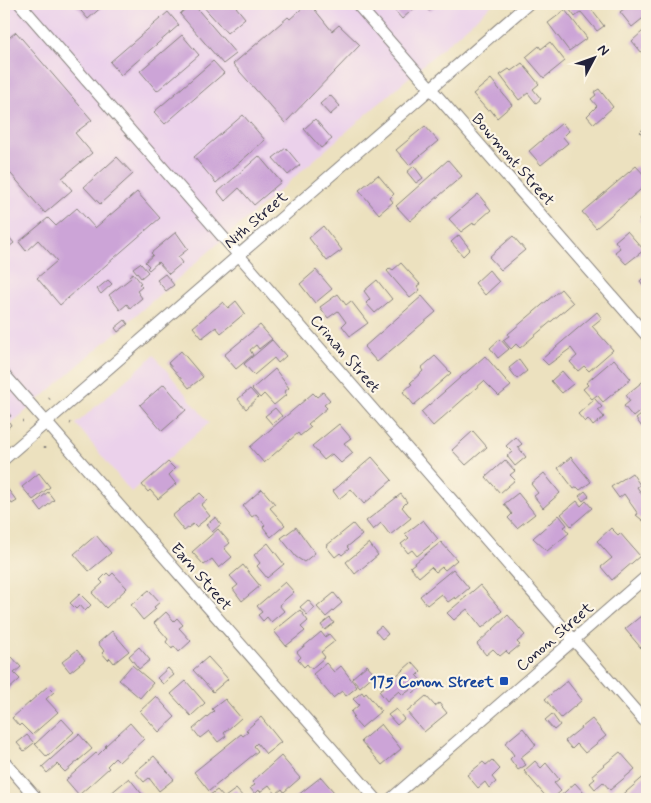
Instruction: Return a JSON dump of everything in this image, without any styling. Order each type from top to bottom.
[{"type":"street","name":"Crinan Street","points":[[20,4],[647,724]]},
{"type":"street","name":"Bowmont Street","points":[[357,4],[647,336]]},
{"type":"street","name":"Nith Street","points":[[4,459],[528,4]]},
{"type":"street","name":"Earn Street","points":[[4,374],[376,799]]},
{"type":"street","name":"Conon Street","points":[[391,799],[647,576]]},
{"type":"street","points":[[4,761],[37,799]]},
{"type":"shaded area","points":[[4,4],[493,4],[4,430]]},
{"type":"shaded area","points":[[154,355],[209,423],[131,492],[76,424]]},
{"type":"building","points":[[75,4],[105,4],[88,19]]},
{"type":"building","points":[[191,4],[236,54],[223,64],[180,14]]},
{"type":"building","points":[[201,4],[240,4],[236,7],[245,18],[227,33]]},
{"type":"building","points":[[307,4],[322,4],[315,10],[332,31],[339,25],[360,45],[285,123],[233,64],[288,17],[290,19]]},
{"type":"building","points":[[389,4],[419,4],[402,19]]},
{"type":"building","points":[[423,4],[438,4],[429,11]]},
{"type":"building","points":[[569,4],[587,4],[604,26],[597,31],[581,12],[575,17],[567,6]]},
{"type":"building","points":[[630,4],[647,4],[647,15],[632,27],[620,12]]},
{"type":"building","points":[[565,10],[587,38],[569,51],[548,23]]},
{"type":"building","points":[[168,12],[179,25],[121,75],[110,62]]},
{"type":"building","points":[[643,31],[647,36],[647,48],[642,53],[632,41]]},
{"type":"building","points":[[16,32],[92,120],[75,133],[92,153],[62,178],[72,190],[45,213],[4,166],[4,42]]},
{"type":"building","points":[[182,35],[199,55],[157,91],[140,71]]},
{"type":"building","points":[[550,42],[565,61],[544,78],[526,57],[539,46],[541,49]]},
{"type":"building","points":[[213,61],[224,73],[165,124],[154,112]]},
{"type":"building","points":[[522,63],[539,84],[533,89],[541,99],[536,103],[528,93],[519,100],[500,75],[509,69],[511,71]]},
{"type":"building","points":[[491,79],[512,105],[497,118],[473,94]]},
{"type":"building","points":[[599,89],[613,107],[594,124],[587,116],[597,106],[591,99],[596,95],[594,92]]},
{"type":"building","points":[[330,95],[340,106],[330,115],[320,104]]},
{"type":"building","points":[[243,115],[265,140],[216,183],[194,157]]},
{"type":"building","points":[[315,119],[332,139],[321,148],[304,129]]},
{"type":"building","points":[[562,123],[569,131],[563,137],[568,143],[541,165],[529,151]]},
{"type":"building","points":[[647,125],[647,140],[640,132]]},
{"type":"building","points":[[425,126],[438,141],[409,165],[396,150]]},
{"type":"building","points":[[286,148],[300,165],[288,175],[273,158]]},
{"type":"building","points":[[259,156],[281,182],[254,205],[239,188],[225,201],[218,192]]},
{"type":"building","points":[[117,157],[133,174],[100,204],[84,187]]},
{"type":"building","points":[[448,160],[462,176],[410,221],[396,206]]},
{"type":"building","points":[[414,166],[423,178],[416,183],[407,172]]},
{"type":"building","points":[[636,166],[647,178],[647,184],[596,228],[582,212]]},
{"type":"building","points":[[378,175],[394,194],[390,198],[393,202],[379,214],[359,190]]},
{"type":"building","points":[[137,192],[160,218],[60,305],[37,278],[57,261],[38,240],[26,251],[19,242],[48,218],[56,226],[77,208],[95,228]]},
{"type":"building","points":[[478,194],[491,210],[474,225],[473,223],[461,232],[449,219]]},
{"type":"building","points":[[647,213],[647,229],[639,220]]},
{"type":"building","points":[[323,226],[342,250],[327,261],[309,238]]},
{"type":"building","points":[[647,229],[647,239],[642,233]]},
{"type":"building","points":[[4,231],[14,243],[4,251]]},
{"type":"building","points":[[627,231],[644,250],[626,264],[615,252],[620,248],[615,241]]},
{"type":"building","points":[[176,232],[188,249],[178,257],[182,263],[169,274],[158,262],[149,270],[147,268],[149,266],[145,262],[153,255],[151,253]]},
{"type":"building","points":[[459,235],[470,249],[463,256],[451,242]]},
{"type":"building","points":[[513,236],[525,250],[501,270],[489,257]]},
{"type":"building","points":[[140,263],[148,272],[141,278],[133,268]]},
{"type":"building","points":[[401,263],[420,284],[417,286],[420,290],[410,298],[387,271],[390,268],[393,270]]},
{"type":"building","points":[[316,270],[332,289],[315,303],[300,284]]},
{"type":"building","points":[[489,270],[499,282],[485,295],[475,283]]},
{"type":"building","points":[[133,273],[141,283],[139,284],[142,287],[137,291],[142,298],[130,308],[127,304],[120,310],[109,295],[131,278],[129,276]]},
{"type":"building","points":[[165,274],[174,285],[166,291],[157,280]]},
{"type":"building","points":[[647,274],[647,290],[640,281]]},
{"type":"building","points":[[108,280],[112,284],[101,294],[97,289]]},
{"type":"building","points":[[377,280],[392,299],[375,313],[366,303],[370,299],[364,291]]},
{"type":"building","points":[[561,289],[573,303],[520,348],[516,344],[511,349],[503,340],[509,336],[508,334]]},
{"type":"building","points":[[338,294],[346,305],[351,301],[368,323],[350,336],[342,326],[346,322],[338,311],[328,318],[320,307]]},
{"type":"building","points":[[422,296],[436,312],[377,362],[364,347]]},
{"type":"building","points":[[236,301],[245,313],[221,333],[216,327],[202,338],[193,327],[223,302],[228,308]]},
{"type":"building","points":[[597,312],[602,318],[592,326],[613,350],[589,371],[584,366],[578,371],[570,362],[577,356],[571,348],[548,365],[542,359]]},
{"type":"building","points":[[125,320],[128,324],[118,332],[115,328]]},
{"type":"building","points":[[260,325],[272,339],[259,349],[256,345],[250,350],[253,355],[236,369],[224,355]]},
{"type":"building","points":[[500,339],[509,349],[498,358],[490,348]]},
{"type":"building","points":[[272,340],[286,356],[278,363],[274,358],[254,375],[244,364]]},
{"type":"building","points":[[181,351],[203,377],[189,388],[168,363]]},
{"type":"building","points":[[435,356],[451,373],[414,405],[403,392],[423,371],[421,368]]},
{"type":"building","points":[[485,356],[511,386],[499,396],[484,381],[433,426],[421,412]]},
{"type":"building","points":[[614,359],[631,379],[603,402],[597,395],[592,399],[583,389],[588,385],[586,383]]},
{"type":"building","points":[[519,360],[527,371],[517,379],[509,368]]},
{"type":"building","points":[[275,369],[289,388],[284,392],[286,395],[274,405],[264,394],[260,398],[252,389]]},
{"type":"building","points":[[562,371],[573,384],[562,393],[551,381]]},
{"type":"building","points":[[646,379],[647,422],[642,427],[636,419],[646,411],[644,408],[633,417],[624,406],[630,401],[626,395]]},
{"type":"building","points":[[164,384],[186,410],[162,431],[140,405]]},
{"type":"building","points":[[250,389],[258,398],[246,409],[238,399]]},
{"type":"building","points":[[323,392],[330,400],[324,405],[327,408],[308,424],[311,427],[300,436],[298,433],[264,463],[250,447],[313,393],[317,397]]},
{"type":"building","points":[[595,399],[602,407],[598,410],[604,417],[593,426],[588,419],[585,422],[578,414]]},
{"type":"building","points":[[4,407],[11,416],[7,419],[11,425],[4,431]]},
{"type":"building","points":[[275,408],[282,416],[272,424],[265,416]]},
{"type":"building","points":[[339,424],[351,438],[344,443],[353,453],[341,463],[332,454],[324,460],[312,446]]},
{"type":"building","points":[[473,431],[487,447],[466,465],[452,450]]},
{"type":"building","points":[[516,437],[522,444],[518,447],[526,457],[515,466],[507,456],[512,452],[506,446]]},
{"type":"building","points":[[372,457],[392,480],[364,504],[351,489],[339,499],[333,491]]},
{"type":"building","points":[[571,457],[591,482],[580,490],[577,487],[574,489],[558,468]]},
{"type":"building","points":[[505,460],[515,471],[510,475],[515,480],[500,493],[486,477]]},
{"type":"building","points":[[168,462],[175,469],[169,475],[176,484],[158,499],[150,490],[148,492],[142,485]]},
{"type":"building","points":[[39,473],[50,487],[33,500],[22,487]]},
{"type":"building","points":[[544,473],[560,493],[543,508],[534,496],[538,493],[531,484]]},
{"type":"building","points":[[632,473],[640,485],[637,487],[647,502],[647,524],[636,515],[638,514],[624,494],[619,498],[611,487]]},
{"type":"building","points":[[6,487],[17,501],[12,504],[10,501],[7,503],[4,499],[4,489]]},
{"type":"building","points":[[262,489],[275,504],[270,508],[285,525],[271,537],[263,527],[265,525],[256,514],[252,517],[243,506]]},
{"type":"building","points":[[585,491],[589,496],[583,501],[579,496]]},
{"type":"building","points":[[48,492],[54,500],[41,511],[35,503]]},
{"type":"building","points":[[200,493],[207,500],[201,505],[210,516],[196,527],[193,524],[184,531],[172,516]]},
{"type":"building","points":[[518,493],[535,514],[517,528],[508,518],[512,514],[504,504]]},
{"type":"building","points":[[401,494],[407,502],[402,507],[411,518],[390,535],[381,523],[373,530],[366,521]]},
{"type":"building","points":[[577,501],[581,506],[586,501],[592,508],[571,526],[561,514]]},
{"type":"building","points":[[559,515],[567,525],[564,527],[569,533],[547,551],[533,538]]},
{"type":"building","points":[[216,517],[221,524],[212,532],[206,525]]},
{"type":"building","points":[[423,520],[438,539],[417,556],[412,550],[408,553],[401,544],[409,538],[405,534]]},
{"type":"building","points":[[353,524],[362,535],[347,547],[349,549],[342,555],[340,553],[335,557],[326,546]]},
{"type":"building","points":[[296,527],[315,553],[304,562],[296,557],[281,538]]},
{"type":"building","points":[[611,528],[618,535],[620,533],[640,556],[612,580],[601,567],[612,558],[597,541]]},
{"type":"building","points":[[218,529],[230,543],[224,548],[232,557],[219,568],[212,559],[204,565],[192,552]]},
{"type":"building","points":[[96,535],[111,553],[89,571],[74,554]]},
{"type":"building","points":[[441,542],[457,560],[445,570],[442,567],[436,572],[431,567],[419,577],[410,567]]},
{"type":"building","points":[[268,543],[284,564],[267,578],[257,566],[260,563],[254,555]]},
{"type":"building","points":[[369,543],[378,555],[355,574],[346,562]]},
{"type":"building","points":[[243,565],[260,586],[242,601],[233,589],[238,585],[230,576]]},
{"type":"building","points":[[453,569],[469,588],[456,599],[455,597],[448,602],[441,594],[427,605],[420,596]]},
{"type":"building","points":[[107,573],[110,576],[113,573],[127,588],[106,608],[92,593],[103,583],[100,580]]},
{"type":"building","points":[[285,582],[294,592],[279,605],[284,611],[271,622],[267,617],[263,621],[258,615],[262,612],[257,606]]},
{"type":"building","points":[[480,585],[502,611],[482,628],[467,609],[454,620],[447,613]]},
{"type":"building","points":[[149,590],[160,602],[154,607],[156,609],[143,620],[131,605]]},
{"type":"building","points":[[334,593],[342,603],[326,617],[317,607]]},
{"type":"building","points":[[80,594],[91,605],[85,611],[80,605],[76,609],[70,603]]},
{"type":"building","points":[[308,600],[315,608],[307,615],[300,607]]},
{"type":"building","points":[[300,610],[308,621],[301,627],[305,631],[286,646],[274,631]]},
{"type":"building","points":[[166,612],[174,621],[177,618],[183,625],[179,628],[191,641],[179,652],[174,646],[172,649],[166,642],[168,639],[154,623]]},
{"type":"building","points":[[508,615],[525,635],[517,642],[520,645],[509,654],[506,651],[500,656],[493,649],[486,655],[477,644]]},
{"type":"building","points":[[641,616],[647,624],[647,644],[641,648],[625,629]]},
{"type":"building","points":[[330,618],[334,623],[325,630],[321,625]]},
{"type":"building","points":[[381,626],[388,634],[382,639],[375,631]]},
{"type":"building","points":[[112,631],[129,651],[114,663],[110,658],[108,660],[102,653],[104,651],[98,643]]},
{"type":"building","points":[[321,632],[325,637],[329,634],[335,641],[321,652],[325,657],[311,669],[307,664],[304,667],[298,660],[301,657],[297,652]]},
{"type":"building","points":[[139,647],[150,660],[139,669],[129,656]]},
{"type":"building","points":[[77,650],[85,660],[70,672],[62,662]]},
{"type":"building","points":[[12,657],[21,667],[14,673],[20,679],[4,694],[4,665]]},
{"type":"building","points":[[208,657],[228,679],[213,692],[193,670]]},
{"type":"building","points":[[412,662],[421,672],[417,676],[424,684],[413,693],[410,690],[403,695],[399,691],[387,701],[379,691]]},
{"type":"building","points":[[326,663],[334,672],[341,666],[357,687],[346,696],[342,691],[333,698],[313,674]]},
{"type":"building","points":[[132,665],[153,683],[140,698],[119,680]]},
{"type":"building","points":[[367,665],[375,674],[360,687],[352,678]]},
{"type":"building","points":[[168,668],[174,675],[163,684],[157,678]]},
{"type":"building","points":[[186,681],[205,703],[191,716],[171,694]]},
{"type":"building","points":[[567,681],[582,700],[561,718],[545,699]]},
{"type":"building","points":[[48,686],[54,692],[46,699],[58,712],[32,735],[21,724],[19,726],[12,718]]},
{"type":"building","points":[[362,692],[364,695],[366,693],[381,711],[361,728],[352,718],[354,716],[351,712],[359,705],[353,699]]},
{"type":"building","points":[[156,696],[175,717],[159,732],[140,711]]},
{"type":"building","points":[[426,696],[435,706],[439,703],[447,713],[424,732],[407,712]]},
{"type":"building","points":[[225,699],[241,718],[224,733],[226,736],[218,742],[209,731],[200,738],[193,729],[214,711],[212,709]]},
{"type":"building","points":[[396,709],[404,719],[397,725],[388,715]]},
{"type":"building","points":[[552,714],[560,725],[554,730],[545,720]]},
{"type":"building","points":[[261,717],[281,742],[266,754],[257,743],[254,746],[258,751],[209,791],[194,772],[241,734],[243,736],[248,732],[246,730]]},
{"type":"building","points":[[62,719],[74,732],[47,757],[35,744]]},
{"type":"building","points":[[592,719],[606,736],[585,753],[577,744],[572,749],[565,741]]},
{"type":"building","points":[[130,723],[144,739],[119,762],[115,758],[107,766],[109,768],[79,795],[66,780],[96,753],[98,755]]},
{"type":"building","points":[[381,724],[401,749],[382,765],[361,741]]},
{"type":"building","points":[[523,728],[536,745],[520,758],[526,765],[518,770],[510,759],[514,755],[505,743]]},
{"type":"building","points":[[79,734],[92,749],[65,772],[57,764],[47,773],[42,767]]},
{"type":"building","points":[[27,735],[34,743],[24,751],[17,743]]},
{"type":"building","points":[[620,752],[635,769],[610,790],[603,782],[595,789],[590,783],[595,779],[592,775]]},
{"type":"building","points":[[154,756],[174,779],[159,791],[149,778],[144,782],[135,772]]},
{"type":"building","points":[[281,756],[300,778],[284,792],[282,789],[276,794],[269,785],[255,794],[250,788],[255,785],[252,782]]},
{"type":"building","points":[[492,760],[500,769],[492,777],[496,782],[489,788],[485,782],[478,788],[467,775],[483,762],[486,765]]},
{"type":"building","points":[[535,761],[541,768],[546,763],[559,779],[554,783],[561,791],[552,799],[548,799],[524,771]]},
{"type":"building","points":[[647,774],[647,799],[619,798]]},
{"type":"building","points":[[321,777],[340,799],[293,799]]},
{"type":"building","points":[[129,778],[146,799],[114,799],[110,794]]},
{"type":"building","points":[[575,783],[584,793],[577,799],[557,799]]},
{"type":"building","points":[[236,789],[245,799],[227,799],[225,797]]},
{"type":"building","points":[[217,790],[225,799],[206,798]]},
{"type":"place","name":"175 Conon Street","points":[[504,681]]}]
